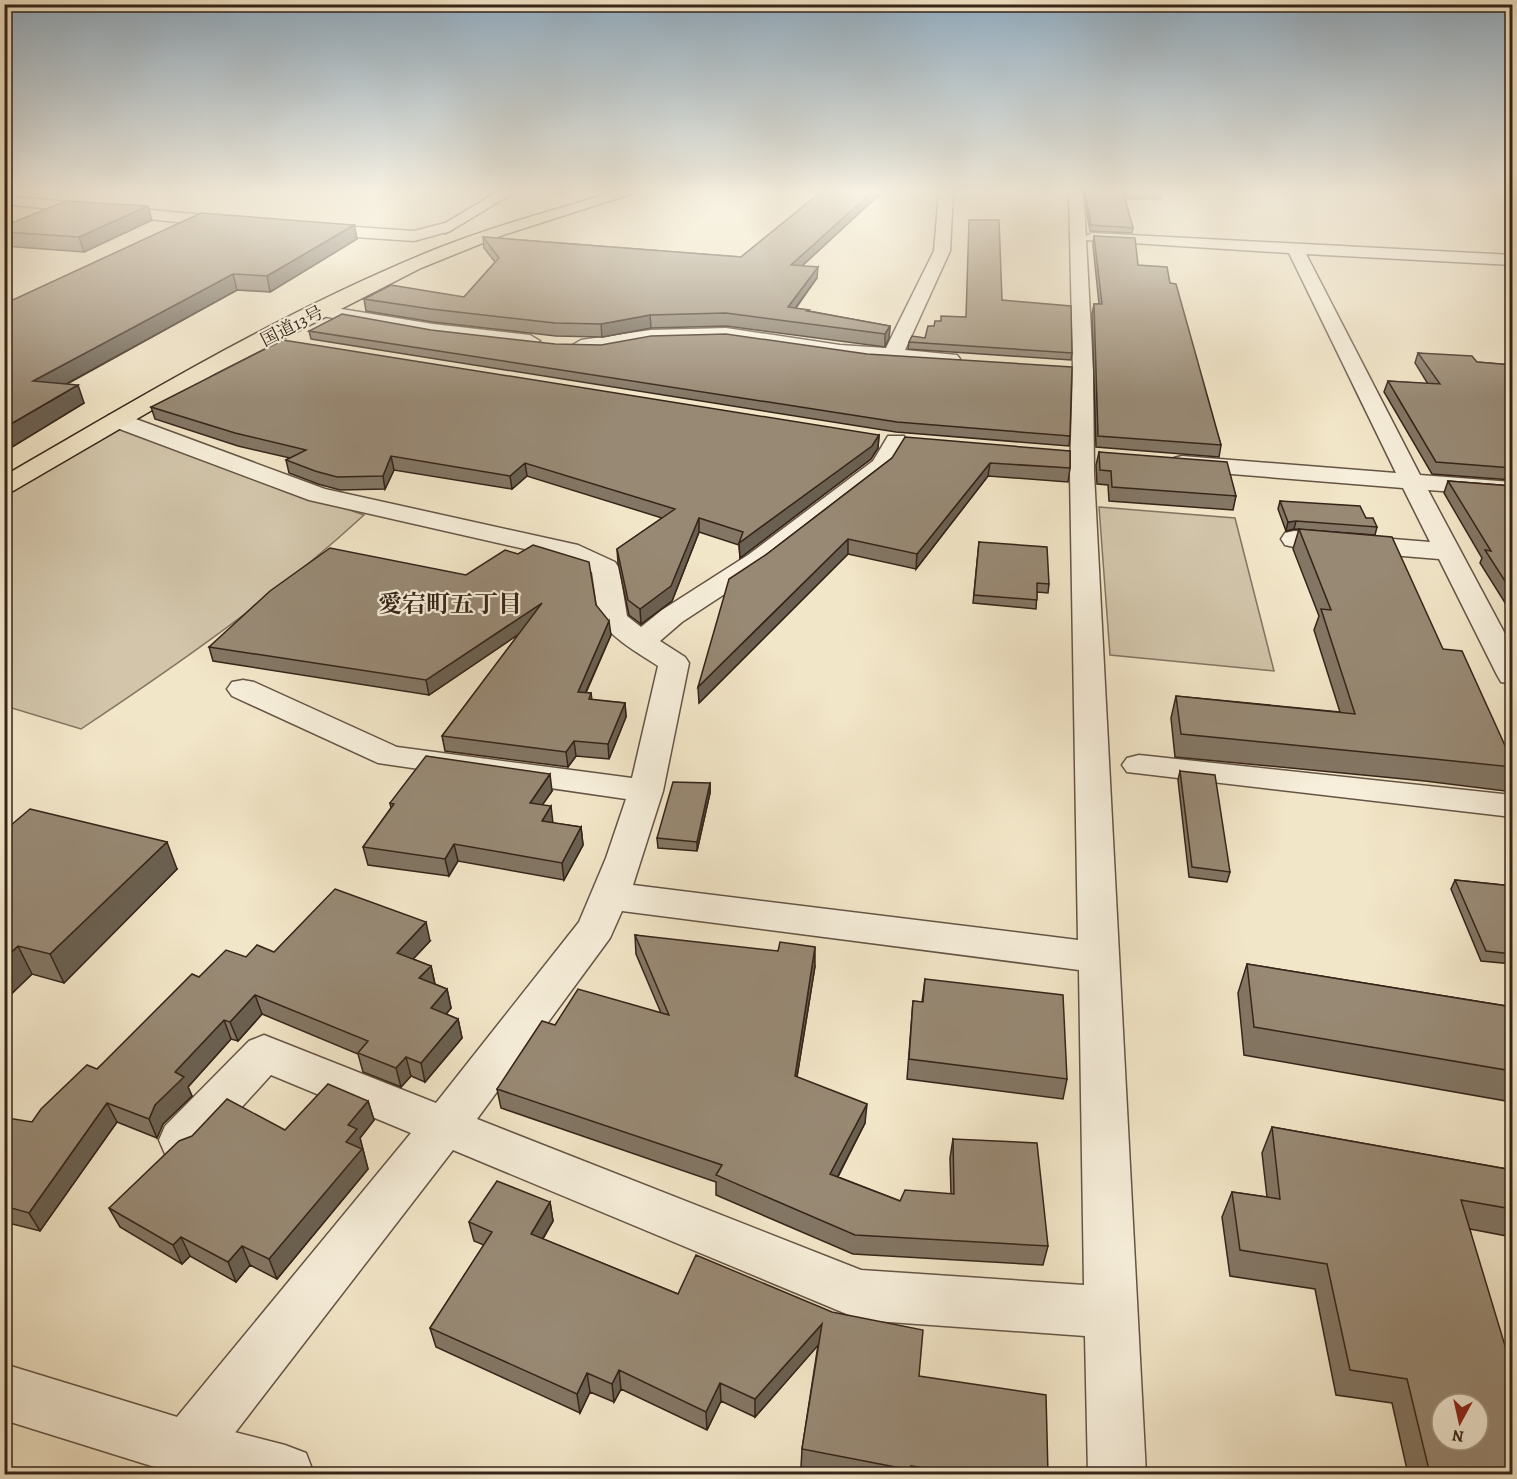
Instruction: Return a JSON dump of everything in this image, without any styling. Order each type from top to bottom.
[{"type":"highway","name":"国道13号","points":[[4,486],[117,420],[264,340],[424,261]]},
{"type":"street","points":[[893,355],[937,261]]},
{"type":"street","points":[[1078,261],[1083,369],[1082,455],[1117,1474]]},
{"type":"street","points":[[1301,261],[1512,675]]},
{"type":"street","points":[[1480,261],[1510,263]]},
{"type":"street","points":[[323,311],[433,330],[544,343]]},
{"type":"street","points":[[565,345],[602,345],[651,336],[726,334],[787,341],[840,351],[964,360]]},
{"type":"street","points":[[264,340],[300,346]]},
{"type":"street","points":[[1060,367],[1083,369]]},
{"type":"street","points":[[117,420],[318,495],[570,551],[605,568],[613,619],[640,642],[674,663],[646,791],[625,858],[596,928],[443,1127],[187,1449]]},
{"type":"street","points":[[640,642],[672,616],[757,561],[882,465],[896,440]]},
{"type":"street","points":[[1164,461],[1512,489]]},
{"type":"street","points":[[1294,539],[1449,552]]},
{"type":"street","points":[[243,689],[390,756],[646,791]]},
{"type":"street","points":[[1139,765],[1512,806]]},
{"type":"street","points":[[610,896],[1099,958]]},
{"type":"street","points":[[182,1140],[264,1053],[861,1295],[1112,1312]]},
{"type":"street","points":[[4,1392],[187,1449],[285,1474]]},
{"type":"shaded area","points":[[114,427],[364,515],[331,545],[227,628],[81,729],[5,706],[5,493]]},
{"type":"shaded area","points":[[1099,507],[1235,518],[1274,671],[1110,655]]},
{"type":"building","points":[[97,261],[293,261],[267,276],[233,274],[33,381],[78,385],[4,428],[4,304]]},
{"type":"building","points":[[496,261],[795,261],[791,265],[818,267],[788,307],[890,326],[885,334],[726,313],[650,315],[601,324],[555,323],[364,299],[391,285],[464,297]]},
{"type":"building","points":[[968,261],[1001,261],[1002,300],[1071,306],[1072,353],[909,342],[912,336],[925,338],[928,326],[934,326],[935,321],[941,321],[941,316],[966,317]]},
{"type":"building","points":[[1097,261],[1138,261],[1138,265],[1167,267],[1170,283],[1176,284],[1221,445],[1098,436],[1094,304],[1102,304]]},
{"type":"building","points":[[342,314],[431,330],[555,344],[601,345],[651,336],[726,334],[867,354],[1072,367],[1070,436],[897,422],[309,331]]},
{"type":"building","points":[[283,340],[879,435],[872,446],[739,543],[743,532],[699,518],[671,586],[640,609],[628,600],[617,549],[675,509],[525,463],[510,476],[391,456],[383,476],[337,477],[286,460],[306,450],[235,433],[151,407]]},
{"type":"building","points":[[1418,353],[1472,356],[1477,362],[1512,365],[1512,468],[1436,462],[1388,381],[1440,384]]},
{"type":"building","points":[[905,437],[1070,451],[1070,468],[990,463],[917,554],[848,539],[698,687],[729,579],[767,554],[892,458]]},
{"type":"building","points":[[1099,452],[1227,462],[1236,496],[1112,487],[1111,471],[1100,470]]},
{"type":"building","points":[[1448,481],[1512,486],[1512,592],[1485,550],[1491,551]]},
{"type":"building","points":[[1280,501],[1360,506],[1366,518],[1373,518],[1377,527],[1288,522]]},
{"type":"building","points":[[1299,529],[1392,537],[1443,649],[1462,651],[1512,761],[1512,767],[1181,734],[1176,696],[1355,714],[1321,609],[1331,610]]},
{"type":"building","points":[[979,542],[1047,547],[1049,584],[1037,583],[1037,600],[974,595]]},
{"type":"building","points":[[533,545],[589,562],[596,605],[609,621],[578,692],[591,693],[589,699],[625,703],[608,744],[574,741],[566,752],[442,736],[542,603],[426,680],[209,647],[270,591],[330,548],[466,575],[505,550],[518,554]]},
{"type":"building","points":[[426,756],[550,774],[530,803],[551,806],[542,821],[581,827],[562,863],[454,844],[445,859],[363,847],[394,804],[390,803]]},
{"type":"building","points":[[1180,771],[1215,775],[1230,872],[1192,867]]},
{"type":"building","points":[[673,782],[710,783],[697,842],[657,838]]},
{"type":"building","points":[[30,809],[167,842],[50,954],[18,946],[4,959],[4,831]]},
{"type":"building","points":[[1455,880],[1512,886],[1512,954],[1486,951]]},
{"type":"building","points":[[335,889],[426,922],[397,953],[431,966],[419,978],[447,989],[431,1008],[458,1019],[421,1063],[406,1057],[396,1068],[358,1053],[368,1041],[255,995],[230,1022],[224,1020],[175,1072],[184,1077],[155,1105],[149,1119],[107,1103],[29,1213],[4,1206],[4,1123],[8,1118],[32,1122],[41,1109],[87,1065],[97,1069],[192,974],[199,977],[226,950],[246,957],[257,945],[274,952]]},
{"type":"building","points":[[635,935],[778,951],[780,942],[815,947],[795,1076],[867,1104],[830,1174],[900,1201],[905,1190],[954,1194],[953,1139],[1037,1143],[1048,1246],[855,1235],[716,1175],[722,1165],[497,1089],[542,1021],[555,1025],[578,989],[669,1015]]},
{"type":"building","points":[[1247,964],[1512,1007],[1512,1071],[1254,1027]]},
{"type":"building","points":[[925,979],[1063,995],[1067,1079],[909,1059],[913,1001],[923,1002]]},
{"type":"building","points":[[328,1084],[368,1101],[348,1125],[357,1129],[346,1142],[362,1149],[269,1259],[242,1246],[228,1262],[181,1237],[173,1245],[109,1208],[179,1141],[192,1136],[227,1099],[285,1130]]},
{"type":"building","points":[[1272,1127],[1512,1170],[1512,1209],[1461,1200],[1512,1369],[1512,1474],[1430,1474],[1407,1379],[1350,1370],[1327,1264],[1240,1250],[1232,1192],[1280,1199]]},
{"type":"building","points":[[497,1181],[550,1202],[531,1234],[678,1294],[696,1255],[832,1312],[923,1330],[919,1376],[1046,1395],[1048,1474],[962,1474],[911,1466],[911,1470],[802,1449],[822,1324],[755,1399],[720,1383],[706,1412],[619,1370],[612,1384],[587,1373],[577,1394],[430,1328],[492,1232],[469,1222]]},
{"type":"district","name":"愛宕町五丁目","points":[[450,604]]}]
